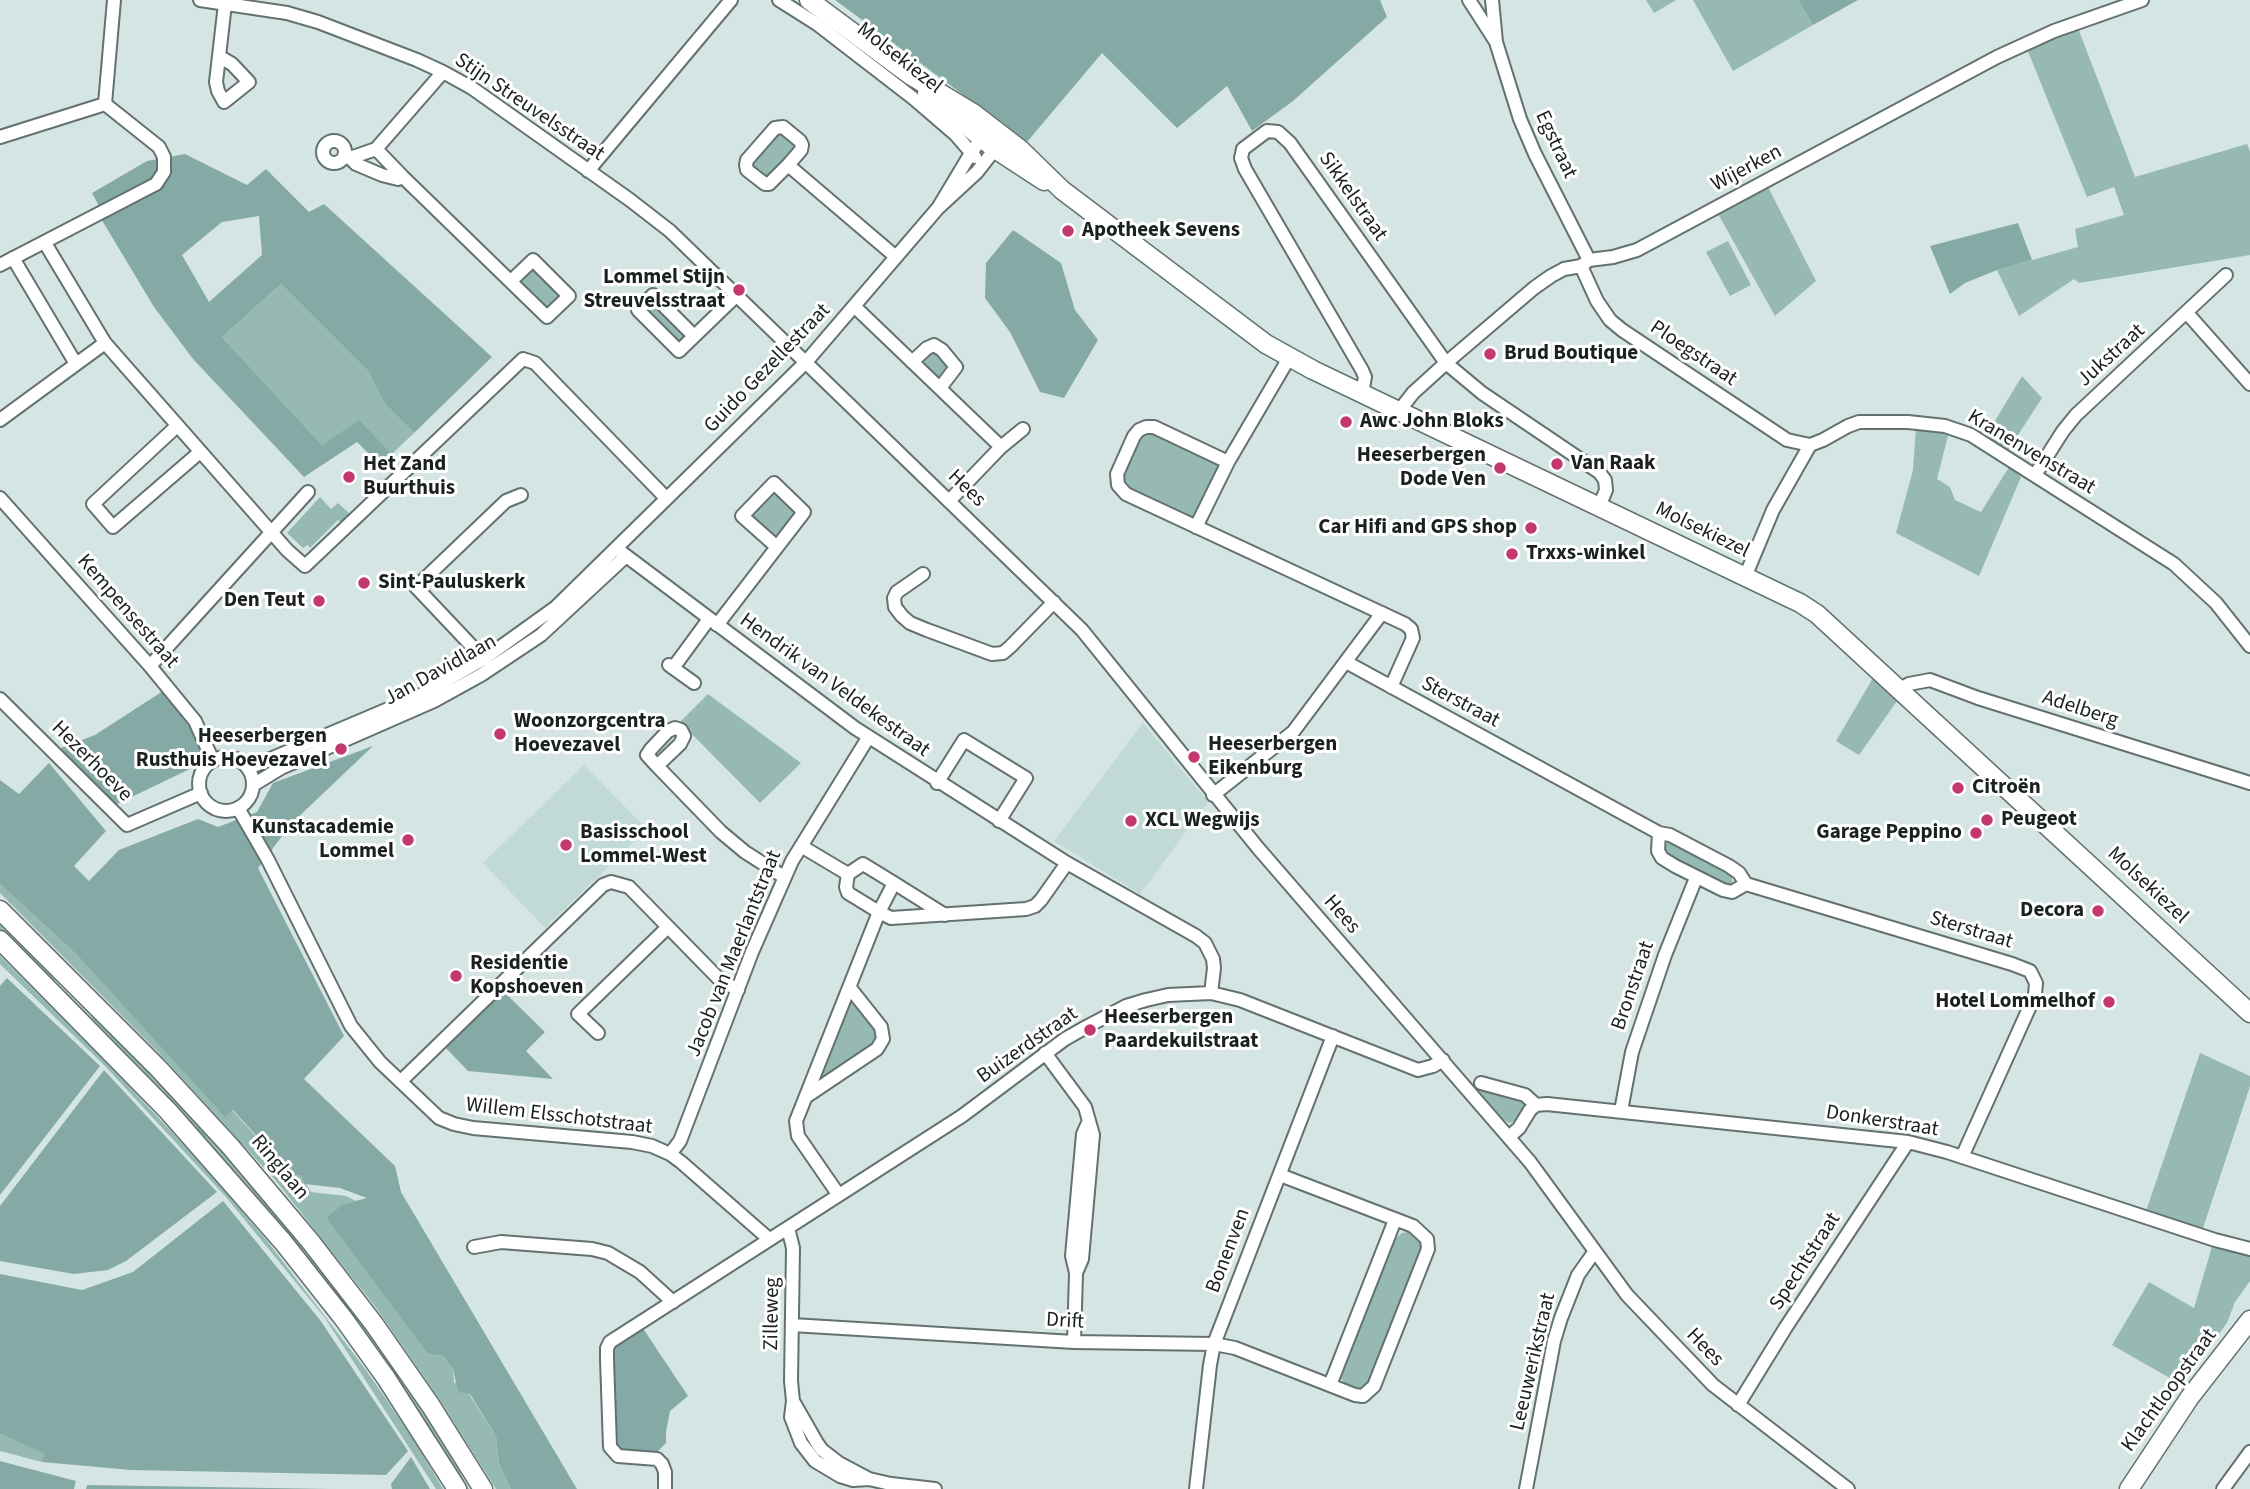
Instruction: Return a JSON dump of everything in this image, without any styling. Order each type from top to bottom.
[{"type":"main road","name":"Molsekiezel","points":[[809,0],[910,75],[961,105],[991,140],[1021,150],[1062,190],[1266,344],[1289,358],[1817,614],[2250,1013]]},
{"type":"main road","name":"Ringlaan","points":[[0,910],[158,1068],[230,1146],[310,1241],[374,1324],[431,1406],[483,1489]]},
{"type":"main road","points":[[0,940],[168,1111],[283,1241],[386,1378],[457,1489]]},
{"type":"main road","name":"Klachtloopstraat","points":[[2129,1489],[2190,1397],[2250,1320]]},
{"type":"street","points":[[105,104],[114,0]]},
{"type":"street","name":"Stijn Streuvelsstraat","points":[[200,0],[287,13],[318,22],[417,60],[472,88],[670,231],[806,362]]},
{"type":"street","points":[[588,171],[731,0]]},
{"type":"street","name":"Molsekiezel","points":[[779,0],[817,24],[913,98],[956,135],[983,164]]},
{"type":"street","name":"Egstraat","points":[[1469,0],[1496,42]]},
{"type":"street","name":"Egstraat","points":[[1492,0],[1496,42],[1520,119],[1585,263]]},
{"type":"street","name":"Wijerken","points":[[1399,411],[1413,393],[1534,288],[1564,269],[1637,250],[1997,57],[2054,31],[2142,0]]},
{"type":"street","points":[[220,57],[225,4]]},
{"type":"street","points":[[402,177],[398,180],[382,175],[356,164],[347,157],[376,149],[443,72]]},
{"type":"street","points":[[0,137],[105,104]]},
{"type":"street","points":[[0,265],[156,184],[164,172],[164,157],[159,147],[105,104]]},
{"type":"street","points":[[779,126],[802,145],[788,165],[769,184],[765,184],[747,170],[746,165],[747,160],[779,126]]},
{"type":"street","name":"Sikkelstraat","points":[[1362,393],[1365,377],[1362,370],[1241,158],[1243,149],[1267,131],[1278,132],[1290,143],[1447,363],[1482,393],[1599,472],[1605,480],[1606,489],[1599,507]]},
{"type":"street","name":"Guido Gezellestraat","points":[[938,208],[971,153],[991,140]]},
{"type":"street","name":"Guido Gezellestraat","points":[[621,553],[666,498],[806,362],[938,208],[983,164],[991,140]]},
{"type":"street","points":[[376,149],[547,317],[569,296],[533,260],[511,281]]},
{"type":"street","points":[[788,165],[896,257]]},
{"type":"street","points":[[45,243],[105,343],[300,564],[305,566],[523,359],[535,363],[666,498]]},
{"type":"street","points":[[13,258],[76,364]]},
{"type":"street","name":"Ploegstraat","points":[[1585,263],[1597,301],[1610,320],[1622,330],[1787,440],[1810,445]]},
{"type":"street","name":"Jukstraat","points":[[2035,475],[2076,415],[2227,275]]},
{"type":"street","points":[[694,337],[653,295],[638,310],[679,351],[694,337],[737,295]]},
{"type":"street","points":[[854,306],[1001,447]]},
{"type":"street","points":[[2187,313],[2250,384]]},
{"type":"street","points":[[0,419],[105,343]]},
{"type":"street","points":[[912,362],[934,345],[942,350],[956,367],[940,388]]},
{"type":"street","points":[[1196,527],[1227,462],[1289,358]]},
{"type":"street","name":"Hees","points":[[806,362],[1082,630],[1213,795],[1509,1137],[1565,1207],[1627,1295],[1713,1385],[1848,1489]]},
{"type":"street","name":"Kranenvenstraat","points":[[1810,445],[1859,422],[1908,422],[1945,426],[1971,435],[2175,564],[2216,603],[2250,646]]},
{"type":"street","points":[[177,426],[93,504],[113,527],[200,452]]},
{"type":"street","name":"Sterstraat","points":[[1227,462],[1154,427],[1146,426],[1134,436],[1117,474],[1118,485],[1126,494],[1405,624],[1413,638],[1391,687]]},
{"type":"street","points":[[950,500],[1001,447],[1023,429]]},
{"type":"street","points":[[1745,577],[1773,510],[1810,445]]},
{"type":"street","points":[[713,622],[777,547],[804,512],[774,483],[742,516],[777,547]]},
{"type":"street","points":[[150,666],[308,492]]},
{"type":"street","name":"Jan Davidlaan","points":[[484,659],[416,587],[506,501],[521,495]]},
{"type":"street","name":"Kempensestraat","points":[[0,498],[150,666],[195,721],[213,761]]},
{"type":"street","name":"Jan Davidlaan","points":[[245,765],[256,765],[299,754],[377,720],[453,692],[503,661],[621,553]]},
{"type":"street","name":"Hendrik van Veldekestraat","points":[[621,553],[868,738],[1067,863],[1182,927],[1205,943],[1214,968],[1211,993]]},
{"type":"street","points":[[923,573],[897,592],[894,598],[895,607],[902,616],[918,627],[992,654],[1003,653],[1054,602]]},
{"type":"street","name":"Jan Davidlaan","points":[[377,720],[484,659],[559,612]]},
{"type":"street","points":[[1213,795],[1293,732],[1382,613]]},
{"type":"street","name":"Hendrik van Veldekestraat","points":[[694,683],[670,666],[713,622]]},
{"type":"street","name":"Sterstraat","points":[[1346,662],[1658,833],[1670,835],[1729,866],[1739,873],[1746,884],[2030,971],[2036,983],[2035,995],[1962,1157]]},
{"type":"street","name":"Adelberg","points":[[1900,689],[1909,684],[1930,680],[1978,698],[2250,783]]},
{"type":"street","name":"Hezerhoeve","points":[[0,699],[127,825],[201,793]]},
{"type":"street","name":"Jacob van Maerlantstraat","points":[[670,1154],[680,1142],[752,952],[784,877],[800,846],[868,738]]},
{"type":"street","name":"Hendrik van Veldekestraat","points":[[937,783],[964,740],[1026,778],[999,821]]},
{"type":"street","name":"Jan Davidlaan","points":[[253,785],[299,754]]},
{"type":"street","points":[[230,757],[245,765],[250,771],[253,785],[249,799],[238,808],[216,809],[201,793],[200,778],[207,765],[230,757]]},
{"type":"street","points":[[657,766],[721,832],[745,852],[784,877]]},
{"type":"street","name":"Willem Elsschotstraat","points":[[238,808],[268,860],[351,1026],[380,1062],[433,1113],[454,1124],[473,1128],[652,1146],[670,1154],[747,1217],[769,1239]]},
{"type":"street","name":"Sterstraat","points":[[1658,833],[1658,851],[1662,859],[1696,878],[1732,892],[1746,884]]},
{"type":"street","points":[[800,846],[848,874]]},
{"type":"street","points":[[945,915],[863,864],[848,874],[848,892],[891,918],[945,915],[1026,909],[1035,906],[1048,893],[1067,863]]},
{"type":"street","name":"Bronstraat","points":[[1621,1111],[1635,1042],[1696,878]]},
{"type":"street","points":[[401,1081],[603,885],[611,881],[629,887],[720,980],[738,990]]},
{"type":"street","points":[[838,1194],[798,1136],[796,1121],[879,912],[894,883]]},
{"type":"street","points":[[598,1032],[579,1014],[668,927]]},
{"type":"street","points":[[807,1097],[877,1049],[883,1039],[881,1027],[850,988]]},
{"type":"street","name":"Buizerdstraat","points":[[666,1489],[665,1472],[657,1459],[618,1456],[610,1447],[607,1348],[617,1337],[962,1116],[1065,1039],[1126,1006],[1168,995],[1211,993],[1240,1000],[1418,1070],[1443,1060]]},
{"type":"street","name":"Bonenven","points":[[1196,1489],[1214,1344],[1333,1037]]},
{"type":"street","points":[[1045,1054],[1085,1107],[1088,1123],[1083,1134],[1072,1256],[1076,1273],[1074,1342]]},
{"type":"street","name":"Donkerstraat","points":[[1481,1083],[1525,1095],[1536,1105],[1621,1111],[1908,1142],[2250,1249]]},
{"type":"street","points":[[1509,1137],[1536,1105]]},
{"type":"street","name":"Spechtstraat","points":[[1738,1405],[1908,1142]]},
{"type":"street","name":"Drift","points":[[792,1325],[1074,1342],[1214,1344],[1235,1348],[1363,1396],[1374,1386],[1428,1249],[1427,1239],[1413,1226],[1280,1175]]},
{"type":"street","points":[[1330,1385],[1395,1220]]},
{"type":"street","name":"Zilleweg","points":[[788,1228],[793,1248],[791,1417],[801,1443],[816,1461],[840,1476],[853,1480],[869,1479],[935,1489]]},
{"type":"street","points":[[474,1247],[501,1242],[592,1249],[608,1254],[640,1272],[673,1302]]},
{"type":"street","name":"Leeuwerikstraat","points":[[1526,1489],[1554,1341],[1578,1275],[1595,1251]]},
{"type":"street","points":[[2223,1489],[2250,1452]]},
{"type":"shaded area","points":[[835,0],[1380,0],[1387,17],[1293,101],[1252,131],[1227,86],[1177,128],[1102,53],[1027,142]]},
{"type":"shaded area","points":[[1646,0],[1676,0],[1654,13]]},
{"type":"shaded area","points":[[1693,0],[1798,0],[1813,25],[1733,71]]},
{"type":"shaded area","points":[[1798,0],[1858,0],[1813,25]]},
{"type":"shaded area","points":[[2078,28],[2135,177],[2247,144],[2250,152],[2250,255],[2079,283],[2074,279],[2019,316],[1997,270],[2078,247],[2075,229],[2124,215],[2114,187],[2087,197],[2027,49]]},
{"type":"shaded area","points":[[780,132],[796,147],[769,180],[751,167],[776,133]]},
{"type":"shaded area","points":[[185,154],[247,185],[266,169],[309,212],[324,204],[492,357],[414,433],[385,404],[368,371],[281,284],[222,337],[322,445],[359,420],[392,454],[380,465],[357,442],[304,477],[193,359],[154,307],[100,217],[98,204],[92,193],[147,161]],"holes":[[[259,216],[262,255],[209,302],[182,255],[222,222]]]},
{"type":"shaded area","points":[[1767,185],[1816,281],[1775,316],[1717,212]]},
{"type":"shaded area","points":[[2018,223],[2032,260],[1965,283],[1950,294],[1930,246]]},
{"type":"shaded area","points":[[1013,230],[1061,263],[1075,310],[1098,340],[1064,398],[1040,392],[1010,332],[985,298],[986,263]]},
{"type":"shaded area","points":[[1728,241],[1751,285],[1730,296],[1706,252]]},
{"type":"shaded area","points":[[536,269],[561,297],[550,310],[521,282],[531,270]]},
{"type":"shaded area","points":[[281,284],[368,371],[385,404],[414,433],[392,454],[359,421],[322,445],[222,337]]},
{"type":"shaded area","points":[[652,304],[658,306],[686,335],[680,345],[648,314]]},
{"type":"shaded area","points":[[934,349],[952,366],[939,380],[935,379],[921,361]]},
{"type":"shaded area","points":[[2022,376],[2042,398],[2007,452],[1984,439]]},
{"type":"shaded area","points":[[1916,427],[1949,432],[1937,479],[1950,487],[1955,500],[1981,512],[2009,467],[2021,477],[1979,576],[1896,533],[1913,470]]},
{"type":"shaded area","points":[[1150,432],[1218,464],[1219,470],[1200,511],[1194,516],[1190,517],[1127,487],[1123,473],[1138,437]]},
{"type":"shaded area","points":[[771,492],[779,494],[795,509],[796,515],[780,536],[773,538],[751,516]]},
{"type":"shaded area","points":[[320,497],[331,509],[338,503],[351,515],[341,523],[338,520],[310,548],[308,545],[303,548],[287,533]]},
{"type":"shaded area","points":[[1873,678],[1897,701],[1859,755],[1836,741]]},
{"type":"shaded area","points":[[163,691],[190,728],[201,754],[194,767],[117,804],[100,793],[61,748],[95,735]]},
{"type":"shaded area","points":[[708,694],[801,763],[760,803],[680,722]]},
{"type":"shaded area","name":"XCL Wegwijs","points":[[1143,723],[1208,802],[1140,894],[1054,841]]},
{"type":"shaded area","points":[[373,746],[292,823],[258,868],[344,1036],[304,1079],[395,1166],[401,1192],[577,1489],[511,1489],[499,1464],[496,1436],[470,1394],[458,1392],[453,1369],[443,1356],[428,1354],[328,1220],[328,1216],[344,1204],[367,1198],[340,1188],[305,1184],[301,1175],[293,1176],[233,1110],[225,1117],[77,955],[0,884],[0,780],[19,794],[49,763],[106,831],[74,866],[89,881],[119,850],[198,819],[218,827],[257,812],[273,783]]},
{"type":"shaded area","name":"Basisschool Lommel-West","points":[[584,765],[647,829],[545,928],[483,863]]},
{"type":"shaded area","points":[[1670,841],[1732,875],[1732,884],[1728,887],[1663,854],[1663,845]]},
{"type":"shaded area","points":[[0,884],[77,955],[225,1116],[232,1110],[292,1176],[301,1175],[311,1192],[346,1196],[356,1201],[344,1204],[413,1332],[428,1354],[443,1356],[453,1369],[454,1382],[469,1394],[496,1436],[499,1464],[511,1489],[496,1489],[377,1309],[276,1181],[156,1050],[0,893]]},
{"type":"shaded area","points":[[0,919],[52,971],[55,981],[91,1017],[102,1020],[200,1124],[298,1247],[305,1246],[402,1376],[464,1469],[460,1473],[469,1489],[465,1489],[380,1360],[26,957],[0,931]]},
{"type":"shaded area","points":[[0,956],[108,1064],[201,1163],[268,1242],[366,1370],[414,1440],[443,1489],[436,1489],[325,1318],[226,1197],[105,1066],[0,964]]},
{"type":"shaded area","points":[[7,978],[100,1066],[0,1195],[0,986]]},
{"type":"shaded area","points":[[501,989],[545,1032],[526,1051],[553,1079],[468,1071],[443,1045]]},
{"type":"shaded area","points":[[850,1000],[878,1027],[879,1042],[827,1077],[821,1073]]},
{"type":"shaded area","points":[[2200,1053],[2250,1076],[2250,1086],[2203,1228],[2146,1211]]},
{"type":"shaded area","points":[[104,1070],[217,1192],[126,1261],[108,1270],[74,1274],[0,1261],[0,1206]]},
{"type":"shaded area","points":[[1473,1084],[1520,1096],[1531,1104],[1517,1121],[1509,1123]]},
{"type":"shaded area","points":[[200,1124],[305,1246],[298,1248],[207,1136],[204,1138],[196,1129]]},
{"type":"shaded area","points":[[223,1201],[320,1320],[408,1451],[386,1475],[131,1470],[42,1462],[44,1454],[0,1434],[0,1274],[82,1290],[133,1272]]},
{"type":"shaded area","points":[[1408,1232],[1421,1239],[1421,1248],[1370,1381],[1356,1389],[1347,1386],[1341,1379],[1341,1371],[1396,1238]]},
{"type":"shaded area","points":[[2213,1243],[2250,1254],[2250,1281],[2235,1302],[2227,1323],[2182,1385],[2112,1345],[2149,1282],[2194,1308]]},
{"type":"shaded area","points":[[642,1327],[688,1396],[670,1411],[666,1443],[657,1452],[620,1453],[615,1445],[611,1350],[618,1342]]},
{"type":"shaded area","points":[[0,1434],[44,1454],[42,1462],[0,1451]]},
{"type":"shaded area","points":[[411,1457],[430,1489],[392,1489],[391,1484]]},
{"type":"shaded area","points":[[0,1461],[76,1481],[74,1489],[0,1489]]},
{"type":"shaded area","points":[[87,1485],[331,1489],[86,1489]]},
{"type":"place","name":"Apotheek Sevens","points":[[1068,231]]},
{"type":"place","name":"Lommel Stijn Streuvelsstraat","points":[[739,290]]},
{"type":"place","name":"Brud Boutique","points":[[1490,354]]},
{"type":"place","name":"Awc John Bloks","points":[[1346,422]]},
{"type":"place","name":"Van Raak","points":[[1557,464]]},
{"type":"place","name":"Heeserbergen Dode Ven","points":[[1500,468]]},
{"type":"place","name":"Het Zand Buurthuis","points":[[349,477]]},
{"type":"place","name":"Car Hifi and GPS shop","points":[[1531,528]]},
{"type":"place","name":"Trxxs-winkel","points":[[1512,554]]},
{"type":"place","name":"Sint-Pauluskerk","points":[[364,583]]},
{"type":"place","name":"Den Teut","points":[[319,601]]},
{"type":"place","name":"Woonzorgcentra Hoevezavel","points":[[500,734]]},
{"type":"place","name":"Heeserbergen Rusthuis Hoevezavel","points":[[341,749]]},
{"type":"place","name":"Heeserbergen Eikenburg","points":[[1194,757]]},
{"type":"place","name":"Citroën","points":[[1958,788]]},
{"type":"place","name":"Peugeot","points":[[1987,820]]},
{"type":"place","name":"XCL Wegwijs","points":[[1131,821]]},
{"type":"place","name":"Garage Peppino","points":[[1976,833]]},
{"type":"place","name":"Kunstacademie Lommel","points":[[408,840]]},
{"type":"place","name":"Basisschool Lommel-West","points":[[566,845]]},
{"type":"place","name":"Decora","points":[[2098,911]]},
{"type":"place","name":"Residentie Kopshoeven","points":[[456,976]]},
{"type":"place","name":"Hotel Lommelhof","points":[[2109,1002]]},
{"type":"place","name":"Heeserbergen Paardekuilstraat","points":[[1090,1030]]}]
